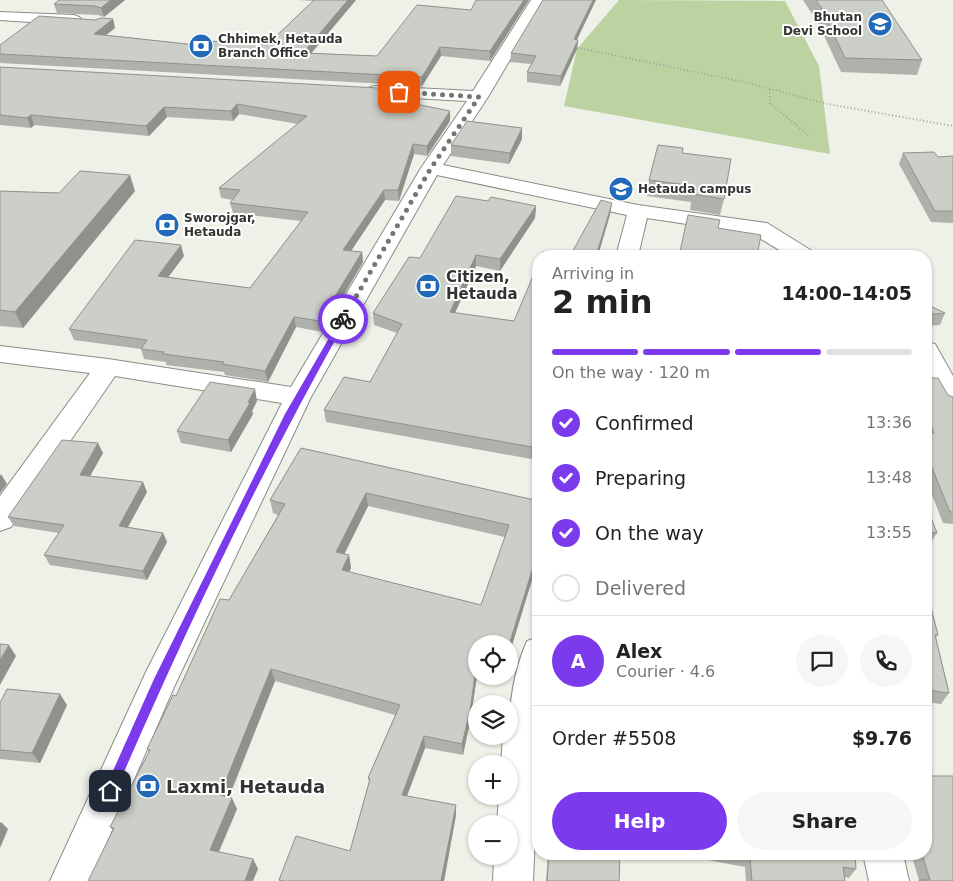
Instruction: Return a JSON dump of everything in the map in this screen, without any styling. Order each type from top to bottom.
[{"type":"street","points":[[70,881],[158,683],[298,396],[431,168],[479,97],[538,0]]},
{"type":"street","points":[[0,16],[88,21]]},
{"type":"street","points":[[359,90],[479,97]]},
{"type":"street","points":[[431,168],[638,211],[759,228],[794,250]]},
{"type":"street","points":[[628,250],[638,211]]},
{"type":"street","points":[[759,228],[763,250]]},
{"type":"street","points":[[0,354],[108,367],[298,396]]},
{"type":"street","points":[[932,361],[953,400]]},
{"type":"street","points":[[0,519],[108,367]]},
{"type":"street","points":[[513,881],[521,734],[532,684]]},
{"type":"street","points":[[884,860],[889,881]]},
{"type":"path","points":[[572,47],[770,89],[828,104],[953,126]]},
{"type":"path","points":[[770,89],[770,103],[809,136]]},
{"type":"green space","points":[[619,0],[785,1],[819,66],[830,154],[564,106],[577,49]]},
{"type":"building","points":[[59,0],[111,0],[101,8],[54,4]]},
{"type":"building","points":[[314,0],[348,0],[303,53],[377,56],[417,5],[471,10],[476,0],[524,0],[490,51],[440,47],[422,77],[0,54],[0,45],[39,16],[95,20],[101,18],[113,19],[94,34],[206,46],[210,41],[267,45]]},
{"type":"building","points":[[543,0],[593,0],[574,39],[578,40],[561,76],[527,72],[536,56],[511,53]]},
{"type":"building","points":[[816,0],[882,0],[922,60],[845,58]]},
{"type":"building","points":[[0,67],[414,90],[406,102],[450,111],[427,146],[413,144],[398,190],[384,190],[343,250],[362,252],[320,321],[294,317],[265,371],[222,364],[224,362],[163,354],[164,352],[141,349],[147,340],[69,329],[135,240],[181,245],[158,276],[250,288],[308,212],[230,203],[240,190],[219,188],[307,116],[237,104],[231,111],[164,107],[146,126],[31,115],[27,118],[0,115]]},
{"type":"building","points":[[467,121],[522,128],[510,153],[451,145]]},
{"type":"building","points":[[658,145],[683,148],[682,153],[731,159],[724,199],[693,194],[695,186],[649,180]]},
{"type":"building","points":[[934,152],[938,157],[953,156],[953,211],[935,211],[903,153]]},
{"type":"building","points":[[80,171],[130,175],[15,312],[0,310],[0,191],[59,193]]},
{"type":"building","points":[[456,196],[488,201],[491,197],[536,206],[500,259],[476,255],[450,312],[514,321],[532,279],[532,447],[324,410],[344,377],[370,382],[402,324],[373,313],[409,257],[420,258]]},
{"type":"building","points":[[601,200],[612,203],[598,250],[573,250]]},
{"type":"building","points":[[688,215],[720,220],[718,228],[761,235],[758,250],[680,250]]},
{"type":"building","points":[[932,307],[945,313],[932,314]]},
{"type":"building","points":[[932,378],[938,378],[948,395],[953,397],[953,512],[950,512],[932,468],[932,433],[934,433],[932,428]]},
{"type":"building","points":[[210,382],[255,389],[248,402],[250,403],[228,440],[177,431]]},
{"type":"building","points":[[62,440],[98,443],[80,475],[143,482],[119,526],[163,533],[143,571],[44,555],[64,525],[8,517]]},
{"type":"building","points":[[301,448],[532,499],[532,571],[512,635],[468,635],[468,685],[474,685],[472,695],[468,695],[468,719],[462,744],[424,736],[402,795],[456,805],[441,881],[279,880],[296,836],[350,851],[370,779],[368,778],[400,705],[271,669],[220,795],[232,798],[210,850],[253,859],[245,881],[88,881],[114,828],[110,827],[150,750],[147,749],[173,695],[176,696],[220,599],[229,600],[285,504],[270,500]],"holes":[[[366,493],[509,525],[481,605],[342,570],[349,555],[336,552]]]},
{"type":"building","points":[[932,520],[937,533],[932,533]]},
{"type":"building","points":[[932,612],[938,635],[935,635],[949,693],[932,691]]},
{"type":"building","points":[[0,644],[9,645],[0,660]]},
{"type":"building","points":[[7,689],[60,694],[32,753],[0,750],[0,703]]},
{"type":"building","points":[[932,776],[953,776],[953,881],[919,880],[930,880],[924,860],[932,860]]},
{"type":"building","points":[[549,860],[620,860],[619,881],[547,881]]},
{"type":"building","points":[[750,860],[855,860],[856,869],[843,867],[845,881],[752,881]]},
{"type":"way so far","points":[[343,319],[431,168],[479,97],[399,92]]},
{"type":"place","name":"Bhutan Devi School","points":[[880,24]]},
{"type":"place","name":"Chhimek, Hetauda Branch Office","points":[[201,46]]},
{"type":"place","name":"Hetauda campus","points":[[621,189]]},
{"type":"place","name":"Sworojgar, Hetauda","points":[[167,225]]},
{"type":"place","name":"Citizen, Hetauda","points":[[428,286]]},
{"type":"place","name":"Laxmi, Hetauda","points":[[148,786]]},
{"type":"route","points":[[110,791],[158,683],[289,414],[343,319]]}]
